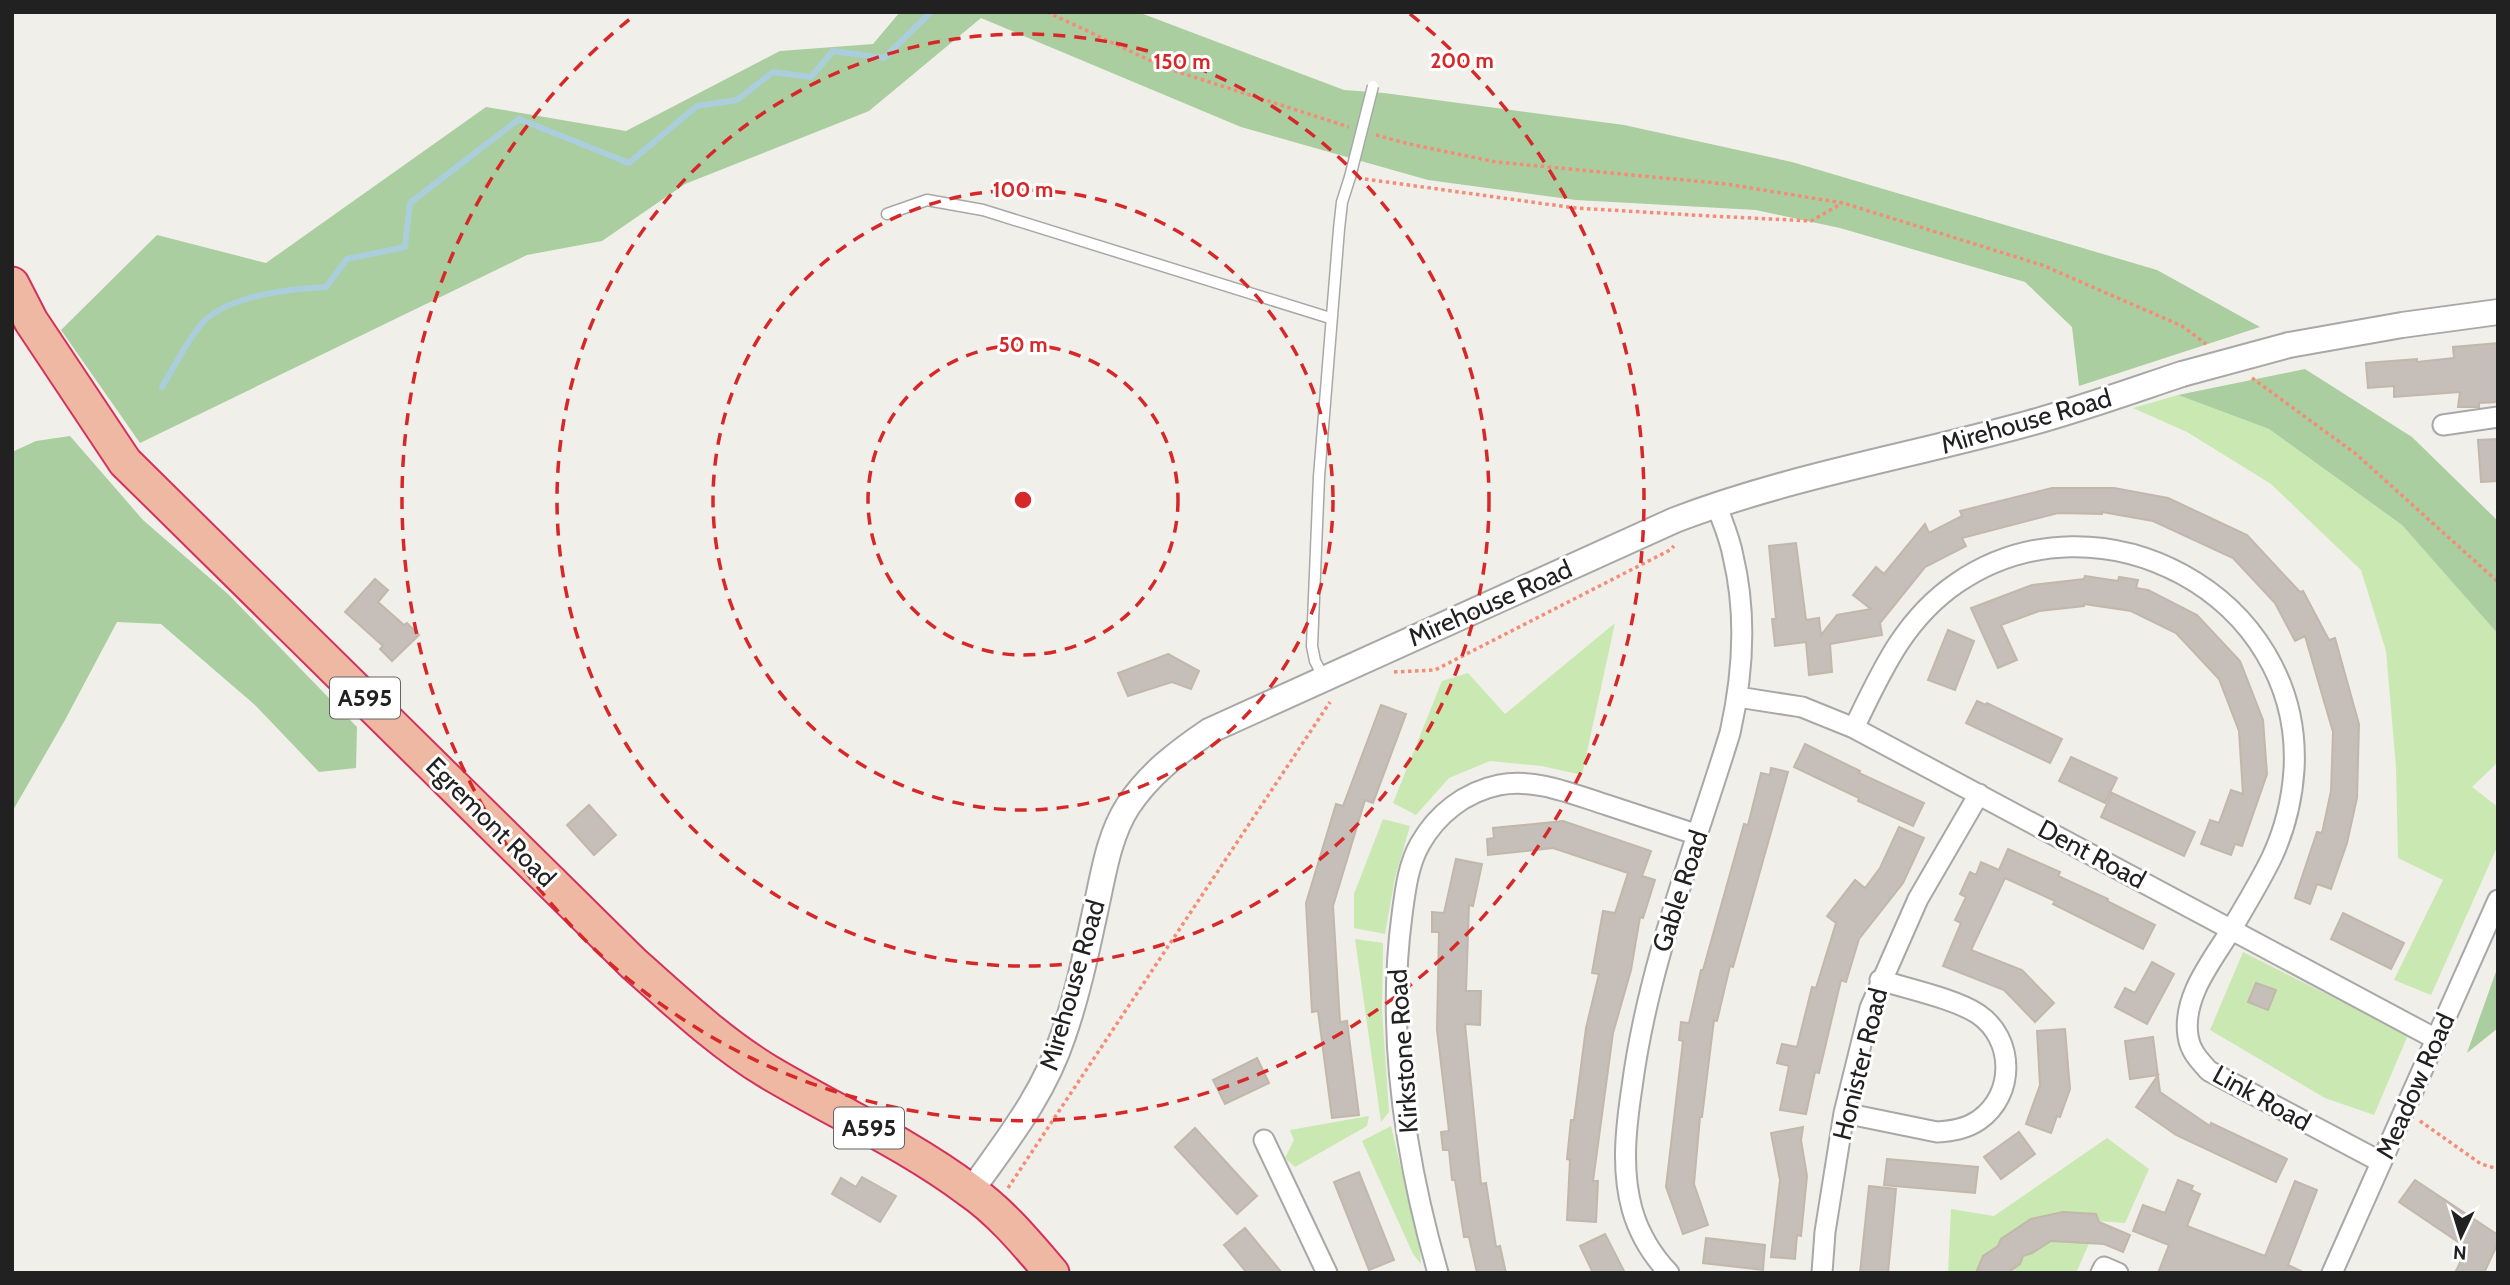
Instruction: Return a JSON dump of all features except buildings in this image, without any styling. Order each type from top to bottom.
[{"type":"highway","name":"Egremont Road","points":[[12,284],[31,321],[125,462],[634,964],[699,1020],[765,1069],[912,1152],[982,1200],[1052,1273]]},
{"type":"street","name":"Mirehouse Road","points":[[982,1200],[1040,1093],[1063,1037],[1084,964],[1110,846],[1127,808],[1150,777],[1178,752],[1209,731],[1328,689],[1356,664],[1716,504],[1791,482],[2029,424],[2182,373],[2289,345],[2402,324],[2498,312]]},
{"type":"street","points":[[2443,425],[2498,417]]},
{"type":"street","name":"Gable Road","points":[[1669,1273],[1655,1258],[1642,1237],[1632,1209],[1625,1152],[1631,1092],[1644,1013],[1655,970],[1730,733],[1738,697],[1742,631],[1739,592],[1733,554],[1716,504]]},
{"type":"street","name":"Link Road","points":[[1854,727],[1902,635],[1937,598],[1979,570],[2026,552],[2077,546],[2127,552],[2175,569],[2217,597],[2250,632],[2275,673],[2290,718],[2294,766],[2288,813],[2272,858],[2192,999],[2188,1036],[2193,1054],[2209,1071],[2226,1082],[2381,1162]]},
{"type":"street","name":"Dent Road","points":[[1738,697],[1802,707],[1854,727],[2436,1040]]},
{"type":"street","name":"Kirkstone Road","points":[[1438,1273],[1412,1160],[1397,1041],[1398,945],[1412,862],[1419,846],[1439,818],[1467,797],[1491,788],[1517,783],[1552,788],[1698,835]]},
{"type":"street","name":"Honister Road","points":[[1822,1273],[1825,1232],[1844,1113],[1861,1040],[1881,981],[1918,899],[1979,794]]},
{"type":"street","name":"Meadow Road","points":[[2332,1273],[2498,900]]},
{"type":"street","points":[[1844,1113],[1937,1132],[1952,1131],[1978,1121],[1998,1101],[2004,1087],[2007,1060],[1998,1034],[1990,1023],[1967,1008],[1881,981]]},
{"type":"street","points":[[1264,1140],[1327,1273]]},
{"type":"street","points":[[2101,1273],[2104,1267],[2118,1273]]},
{"type":"lane","points":[[1328,689],[1315,661],[1312,646],[1319,477],[1330,318],[1342,202],[1373,86]]},
{"type":"lane","points":[[887,214],[927,200],[984,210],[1330,318]]},
{"type":"path","points":[[1047,12],[1166,68],[1349,127]]},
{"type":"path","points":[[1373,134],[1496,162],[1726,184],[1843,203],[2042,265],[2182,326],[2214,350]]},
{"type":"path","points":[[1350,177],[1575,208],[1697,215],[1811,221],[1843,203]]},
{"type":"path","points":[[2247,374],[2356,454],[2498,582]]},
{"type":"path","points":[[1356,664],[1400,674],[1434,670],[1670,550],[1679,541]]},
{"type":"path","points":[[982,1200],[1328,689]]},
{"type":"path","points":[[2405,1110],[2481,1164],[2498,1169]]},
{"type":"green space","points":[[900,12],[1138,12],[1344,90],[1624,125],[1792,162],[2157,270],[2260,327],[2079,386],[2072,327],[2025,282],[1840,228],[1756,210],[1576,200],[1428,180],[1241,127],[981,18],[869,111],[685,184],[602,241],[527,255],[140,443],[61,330],[157,235],[266,263],[486,107],[626,131],[780,51],[873,44]]},
{"type":"green space","points":[[2305,369],[2412,437],[2498,521],[2498,634],[2402,525],[2269,429],[2178,395]]},
{"type":"green space","points":[[2178,395],[2269,429],[2402,525],[2498,634],[2497,763],[2472,787],[2498,807],[2498,845],[2431,995],[2394,980],[2443,880],[2398,858],[2396,767],[2386,651],[2361,570],[2271,484],[2187,432],[2133,408]]},
{"type":"green space","points":[[70,436],[143,520],[228,594],[357,727],[356,768],[319,772],[255,705],[161,624],[117,622],[12,812],[12,452],[36,441]]},
{"type":"green space","points":[[1615,623],[1582,775],[1542,766],[1490,761],[1449,778],[1416,815],[1393,803],[1442,681],[1468,673],[1505,714]]},
{"type":"green space","points":[[1383,819],[1410,826],[1395,878],[1385,934],[1354,928],[1354,894]]},
{"type":"green space","points":[[1355,939],[1383,943],[1382,1010],[1389,1112],[1381,1122]]},
{"type":"green space","points":[[2243,952],[2408,1035],[2374,1115],[2325,1098],[2210,1030]]},
{"type":"green space","points":[[2498,966],[2498,1028],[2467,1053]]},
{"type":"green space","points":[[1369,1116],[1367,1126],[1295,1167],[1285,1158],[1294,1140],[1290,1130]]},
{"type":"green space","points":[[1391,1126],[1421,1264],[1413,1254],[1362,1141]]},
{"type":"green space","points":[[2107,1138],[2149,1169],[2125,1223],[2099,1221],[2076,1273],[1948,1273],[1951,1209],[1994,1216]]},
{"type":"waterway","points":[[162,387],[184,349],[210,316],[240,301],[258,296],[326,287],[347,259],[405,247],[410,203],[519,119],[629,163],[697,106],[737,100],[773,72],[811,77],[833,51],[884,58],[931,12]]}]
